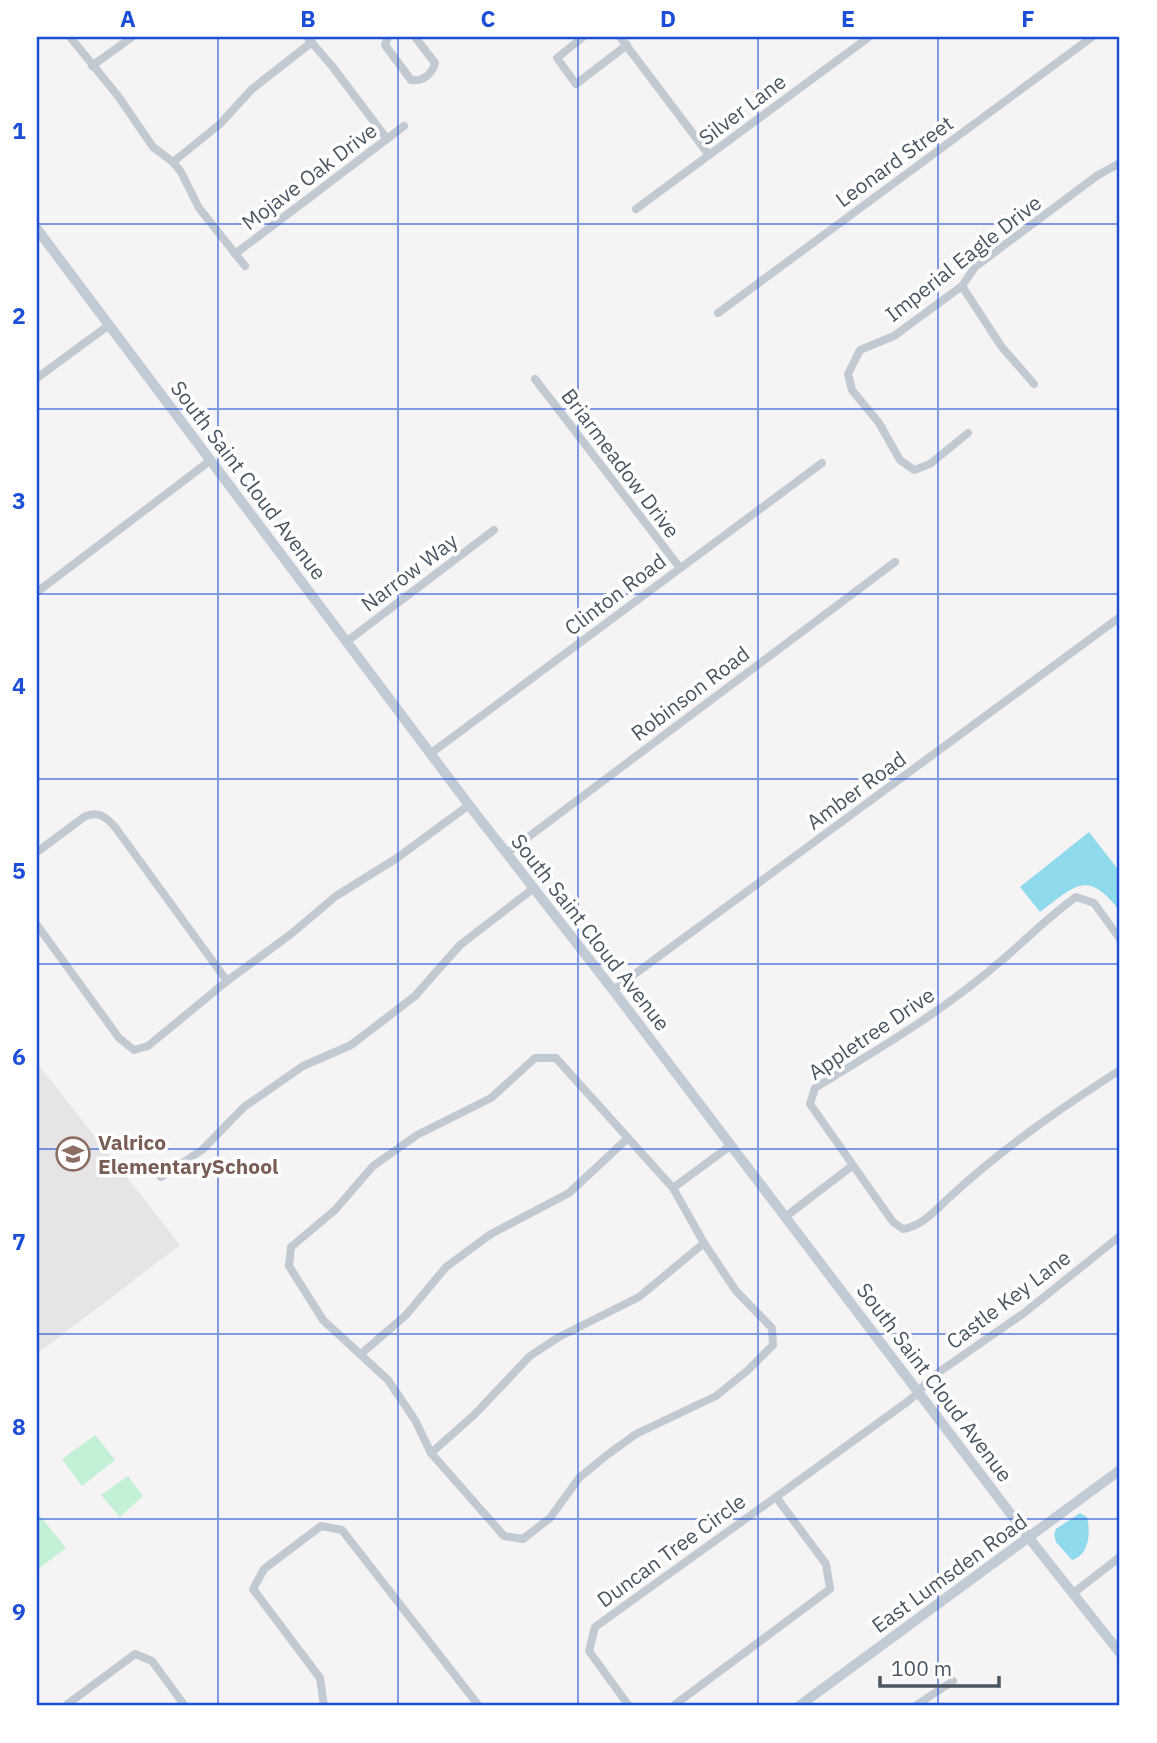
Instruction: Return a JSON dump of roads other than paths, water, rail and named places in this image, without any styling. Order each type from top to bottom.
[{"type":"street","points":[[70,37],[136,120],[153,147],[173,162],[188,183],[199,208],[245,266]]},
{"type":"street","points":[[92,66],[132,37]]},
{"type":"street","points":[[388,37],[385,45],[388,52],[408,77],[415,81],[424,79],[433,70],[435,63],[415,37]]},
{"type":"street","points":[[583,37],[557,58],[576,84],[627,46]]},
{"type":"street","points":[[620,37],[709,155]]},
{"type":"street","name":"Silver Lane","points":[[636,209],[869,37]]},
{"type":"street","name":"Leonard Street","points":[[718,313],[1092,37]]},
{"type":"street","points":[[173,162],[220,124],[252,89],[310,40],[387,139]]},
{"type":"street","name":"Mojave Oak Drive","points":[[235,254],[404,126]]},
{"type":"street","name":"Imperial Eagle Drive","points":[[968,433],[930,464],[914,470],[900,460],[879,423],[852,390],[848,374],[860,350],[894,336],[962,286],[975,267],[1098,175],[1120,163]]},
{"type":"street","name":"South Saint Cloud Avenue","points":[[37,229],[468,805],[613,990],[1029,1538],[1120,1653]]},
{"type":"street","points":[[962,286],[1001,346],[1034,384]]},
{"type":"street","points":[[37,378],[109,325]]},
{"type":"street","name":"Briarmeadow Drive","points":[[535,379],[680,568]]},
{"type":"street","points":[[37,593],[211,460]]},
{"type":"street","name":"Clinton Road","points":[[430,754],[822,463]]},
{"type":"street","name":"Narrow Way","points":[[346,642],[494,530]]},
{"type":"street","name":"Robinson Road","points":[[507,853],[895,562]]},
{"type":"street","name":"Amber Road","points":[[613,990],[1120,617]]},
{"type":"street","points":[[37,925],[119,1038],[134,1050],[148,1046],[336,896],[397,858],[468,805]]},
{"type":"street","points":[[37,852],[89,814],[106,817],[227,981]]},
{"type":"street","points":[[161,1177],[202,1150],[244,1107],[303,1066],[351,1045],[415,996],[460,945],[534,888]]},
{"type":"street","name":"Appletree Drive","points":[[1120,939],[1094,903],[1076,897],[1052,914],[1002,961],[915,1027],[815,1088],[810,1104],[893,1222],[904,1229],[917,1227],[1023,1136],[1120,1070]]},
{"type":"street","points":[[535,1058],[556,1058],[673,1188],[736,1291],[772,1328],[773,1345],[716,1396],[636,1434],[607,1455],[579,1478],[550,1517],[523,1539],[504,1536],[431,1453],[415,1420],[395,1390],[361,1353],[323,1320],[289,1266],[291,1248],[335,1210],[373,1166],[417,1135],[491,1098],[535,1058]]},
{"type":"street","points":[[361,1353],[406,1315],[446,1267],[491,1234],[569,1193],[628,1138]]},
{"type":"street","points":[[673,1188],[730,1146]]},
{"type":"street","points":[[785,1217],[852,1166]]},
{"type":"street","name":"Castle Key Lane","points":[[919,1392],[929,1379],[1024,1313],[1120,1236]]},
{"type":"street","points":[[431,1453],[474,1415],[530,1356],[559,1337],[639,1297],[704,1242]]},
{"type":"street","name":"Duncan Tree Circle","points":[[629,1706],[589,1651],[595,1627],[919,1392]]},
{"type":"street","name":"East Lumsden Road","points":[[806,1704],[1120,1470]]},
{"type":"street","name":"Duncan Tree Circle","points":[[673,1706],[830,1589],[827,1564],[776,1497]]},
{"type":"street","points":[[324,1706],[320,1678],[253,1589],[264,1569],[321,1525],[342,1530],[479,1706]]},
{"type":"street","points":[[1072,1594],[1120,1557]]},
{"type":"street","points":[[65,1706],[135,1654],[152,1661],[185,1706]]},
{"type":"street","points":[[915,1706],[953,1681]]},
{"type":"water","points":[[1089,832],[1120,872],[1120,911],[1099,890],[1081,886],[1072,889],[1040,912],[1020,887]]},
{"type":"water","points":[[1080,1513],[1087,1517],[1087,1543],[1082,1553],[1072,1560],[1056,1542],[1054,1534],[1056,1529]]},
{"type":"place","name":"Valrico ElementarySchool","points":[[73,1154]]}]
